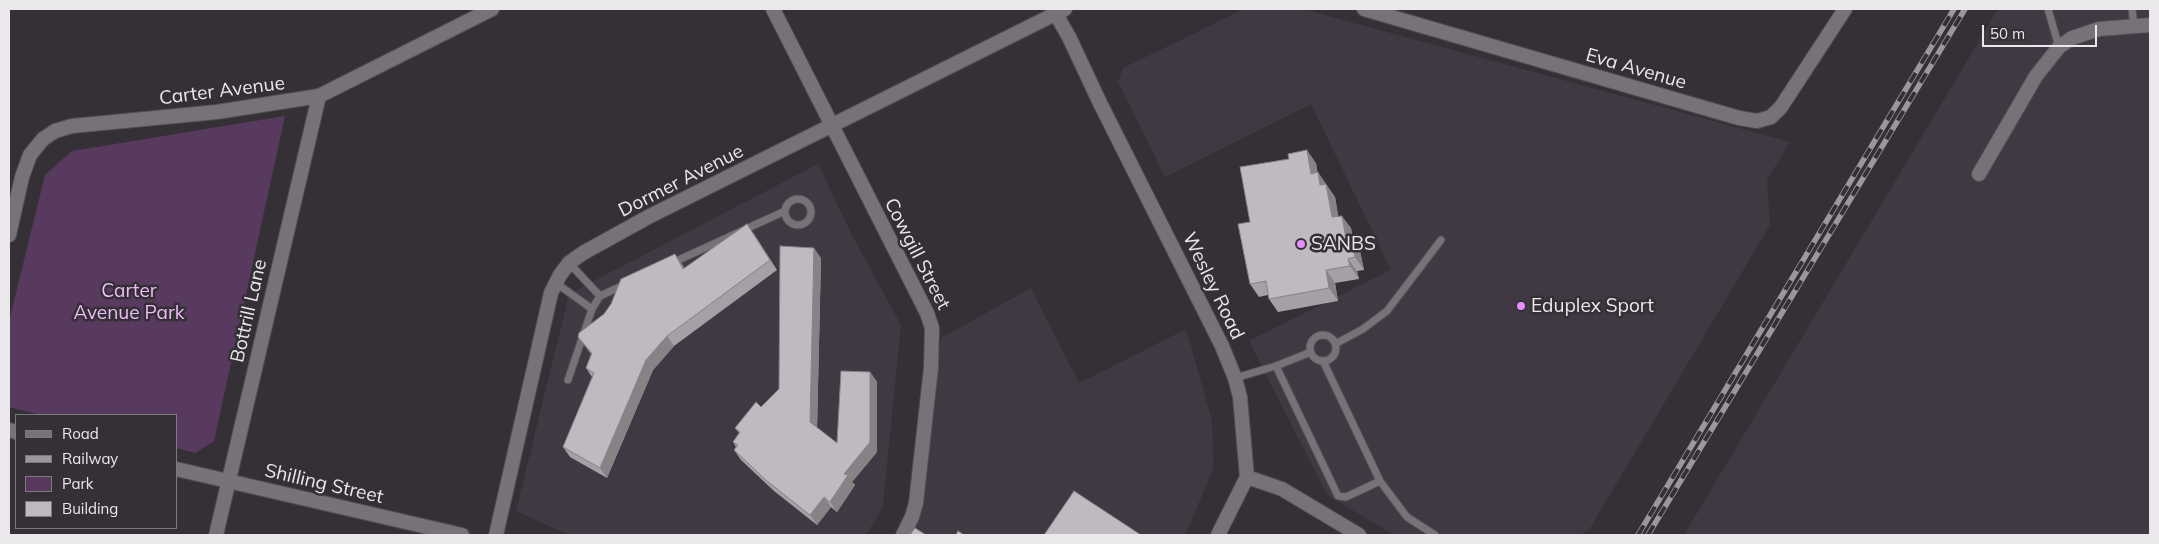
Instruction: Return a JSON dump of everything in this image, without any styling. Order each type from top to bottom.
[{"type":"street","name":"Carter Avenue","points":[[9,235],[22,177],[30,155],[43,139],[55,131],[72,126],[217,112],[319,96],[492,9]]},
{"type":"street","name":"Cowgill Street","points":[[773,9],[922,304],[932,328],[932,362],[917,494],[912,517],[903,535]]},
{"type":"street","name":"Eva Avenue","points":[[1364,9],[1739,118],[1756,121],[1771,117],[1781,107],[1845,9]]},
{"type":"street","name":"Dormer Avenue","points":[[496,535],[551,293],[569,263],[583,253],[650,216],[1058,10]]},
{"type":"street","name":"Wesley Road","points":[[1058,10],[1100,103],[1222,346],[1236,378],[1242,414],[1247,477]]},
{"type":"street","points":[[1979,174],[2033,81],[2059,47],[2083,33],[2106,28],[2150,26]]},
{"type":"street","name":"Bottrill Lane","points":[[216,535],[319,96]]},
{"type":"street","name":"Shilling Street","points":[[178,469],[462,535]]},
{"type":"street","points":[[1218,535],[1247,477],[1282,489],[1359,535]]},
{"type":"lane","points":[[2048,9],[2059,47]]},
{"type":"lane","points":[[2132,9],[2134,26]]},
{"type":"lane","points":[[662,268],[785,211]]},
{"type":"lane","points":[[1335,344],[1362,329],[1387,311],[1441,240]]},
{"type":"lane","points":[[569,263],[600,296]]},
{"type":"lane","points":[[568,380],[592,309],[600,296],[635,280]]},
{"type":"lane","points":[[556,283],[592,309]]},
{"type":"lane","points":[[1335,344],[1327,336],[1319,336],[1311,344],[1311,352],[1316,358],[1323,361],[1380,481],[1407,517],[1435,535]]},
{"type":"lane","points":[[1323,361],[1333,355],[1335,344]]},
{"type":"lane","points":[[1236,378],[1276,366],[1311,352]]},
{"type":"lane","points":[[1276,366],[1338,496],[1346,497],[1380,481]]},
{"type":"shaded area","name":"Eduplex Sport","points":[[1244,9],[1303,9],[1790,142],[1767,180],[1770,225],[1589,530],[1580,535],[1394,535],[1327,495],[1249,341],[1391,270],[1311,104],[1165,177],[1118,82],[1123,68]]},
{"type":"shaded area","points":[[1998,9],[2150,9],[2150,535],[1684,535]]},
{"type":"shaded area","points":[[818,164],[853,237],[901,325],[883,507],[866,535],[569,535],[516,511],[569,294]]},
{"type":"shaded area","points":[[1031,288],[1079,383],[1186,329],[1212,421],[1214,468],[1185,535],[910,535],[919,520],[941,338]]},
{"type":"green space","name":"Carter Avenue Park","points":[[285,116],[214,441],[195,453],[178,449],[178,414],[37,414],[9,407],[9,321],[45,175],[72,151]]},
{"type":"building","name":"SANBS","points":[[1307,150],[1311,174],[1318,172],[1320,185],[1326,184],[1332,217],[1342,216],[1346,239],[1351,238],[1355,257],[1348,259],[1350,266],[1326,270],[1329,288],[1269,299],[1266,281],[1250,284],[1238,224],[1250,222],[1240,167],[1289,159],[1288,154]]},
{"type":"building","points":[[747,224],[770,260],[667,336],[646,360],[600,468],[563,447],[594,373],[586,368],[592,353],[578,337],[579,333],[604,314],[611,304],[621,279],[675,254],[683,269]]},
{"type":"building","points":[[780,246],[814,248],[810,422],[837,443],[841,371],[870,372],[870,442],[844,474],[848,475],[830,502],[824,497],[810,515],[767,481],[734,450],[738,445],[733,442],[740,432],[735,428],[756,402],[761,407],[779,389]]},
{"type":"building","points":[[1074,491],[1141,535],[1044,535]]},
{"type":"building","points":[[915,528],[926,535],[910,535]]},
{"type":"building","points":[[958,531],[964,535],[956,535]]},
{"type":"railway","points":[[1638,535],[1954,9]]},
{"type":"railway","points":[[1648,535],[1965,9]]},
{"type":"place","name":"SANBS","points":[[1301,244]]},
{"type":"place","name":"Eduplex Sport","points":[[1521,306]]}]
